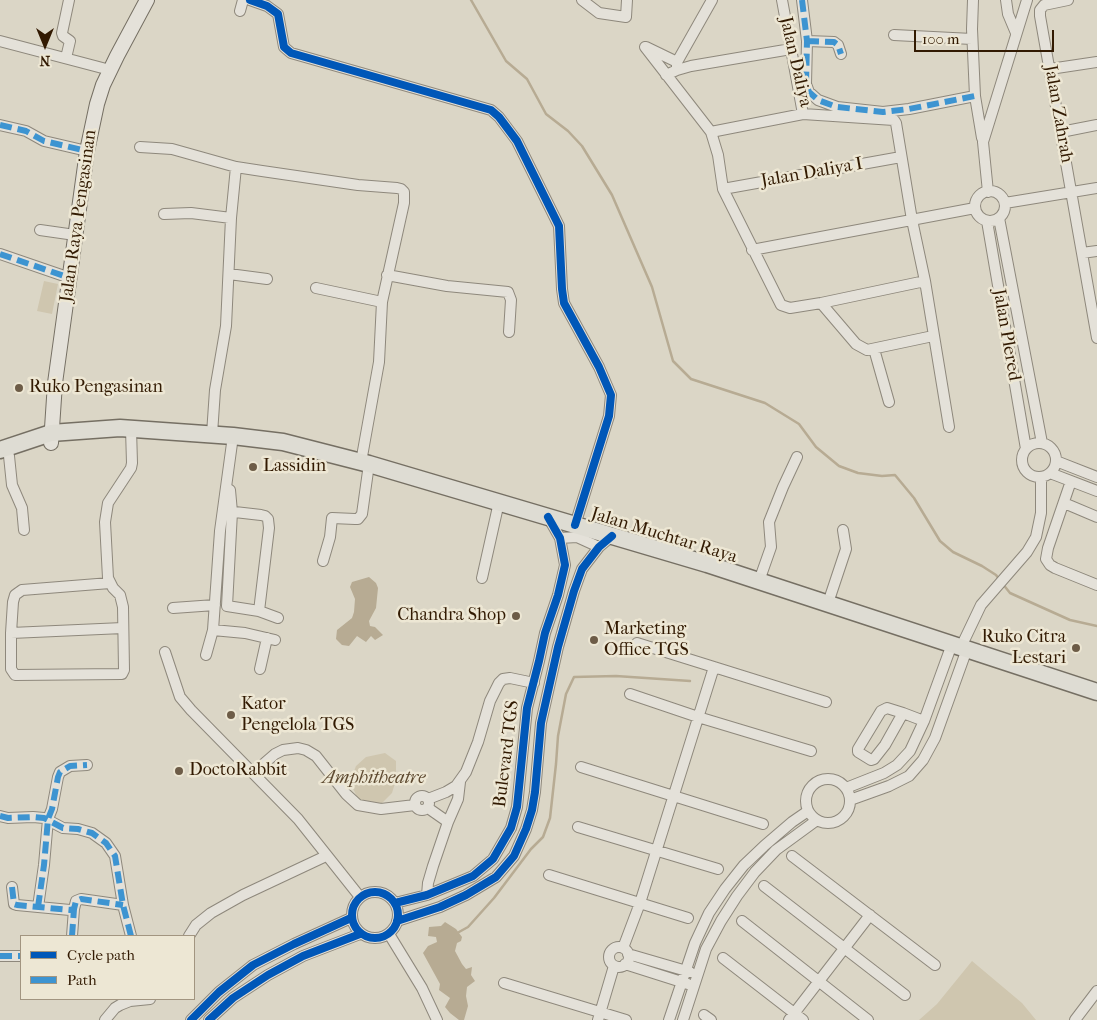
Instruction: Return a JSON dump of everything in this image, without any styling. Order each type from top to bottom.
[{"type":"highway","name":"Jalan Muchtar Raya","points":[[3,455],[51,438],[104,429],[212,434],[283,442],[365,463],[500,502],[759,581],[1097,692]]},
{"type":"main road","name":"Jalan Raya Pengasinan","points":[[51,438],[55,383],[75,236],[87,150],[97,104],[110,70],[147,0]]},
{"type":"street","points":[[66,58],[70,41],[62,33],[69,0]]},
{"type":"street","points":[[240,11],[242,0]]},
{"type":"street","points":[[250,0],[267,6],[278,14],[284,47],[291,53],[491,110],[499,116],[516,141],[559,226],[564,303],[599,367],[611,395],[607,422],[575,525]]},
{"type":"street","points":[[582,0],[599,13],[626,17],[627,0]]},
{"type":"street","points":[[666,75],[677,66],[712,0]]},
{"type":"street","name":"Jalan Daliya","points":[[782,0],[803,114],[894,120],[896,123],[950,427]]},
{"type":"street","points":[[802,0],[807,41],[805,77],[809,92],[818,100],[837,107],[866,111],[896,111],[975,96]]},
{"type":"street","points":[[973,0],[972,39],[975,96],[983,142],[988,192]]},
{"type":"street","points":[[1006,0],[1008,14],[1016,33]]},
{"type":"street","points":[[983,142],[1027,0]]},
{"type":"street","name":"Jalan Zahrah","points":[[1068,0],[1048,3],[1041,7],[1040,16],[1082,253],[1094,304],[1097,338]]},
{"type":"street","points":[[894,35],[972,39]]},
{"type":"street","points":[[0,41],[110,70]]},
{"type":"street","points":[[807,41],[834,42],[838,45],[841,54]]},
{"type":"street","points":[[791,49],[677,66],[645,47],[711,132],[718,155],[723,189],[781,305],[790,308],[821,303],[924,281]]},
{"type":"street","points":[[1050,69],[1097,62]]},
{"type":"street","points":[[711,132],[803,114]]},
{"type":"street","points":[[0,125],[26,131],[44,141],[87,150]]},
{"type":"street","points":[[1062,132],[1097,125]]},
{"type":"street","points":[[140,147],[172,149],[236,167],[342,183],[401,189],[404,192],[404,203],[382,302],[379,362],[365,463],[362,514],[358,519],[332,518],[330,537],[323,561]]},
{"type":"street","name":"Jalan Daliya I","points":[[723,189],[901,157]]},
{"type":"street","points":[[212,434],[215,390],[226,326],[231,218],[236,167]]},
{"type":"street","points":[[1005,204],[1097,188]]},
{"type":"street","points":[[988,192],[1000,194],[1005,204],[1005,210],[1000,218],[993,221],[987,221],[977,214],[978,197],[988,192]]},
{"type":"street","points":[[752,250],[976,208]]},
{"type":"street","points":[[164,214],[191,213],[231,218]]},
{"type":"street","points":[[846,788],[884,773],[898,765],[910,751],[981,604],[1027,552],[1036,537],[1045,475],[1054,468],[1056,461],[1052,450],[1042,443],[1000,218]]},
{"type":"street","name":"Jalan Plered","points":[[987,221],[1026,449]]},
{"type":"street","points":[[40,230],[75,236]]},
{"type":"street","points":[[1082,253],[1097,251]]},
{"type":"street","points":[[0,254],[70,278]]},
{"type":"street","points":[[229,274],[267,279]]},
{"type":"street","points":[[387,275],[447,286],[508,292],[511,300],[509,332]]},
{"type":"street","points":[[316,288],[382,302]]},
{"type":"street","points":[[821,303],[856,344],[867,350],[933,336]]},
{"type":"street","points":[[1006,336],[1020,333]]},
{"type":"street","points":[[874,349],[889,402]]},
{"type":"street","points":[[110,583],[22,590],[15,595],[11,633],[12,669],[15,675],[118,675],[122,674],[124,670],[123,607],[120,595],[108,578],[105,522],[108,503],[131,468],[128,429]]},
{"type":"street","points":[[233,436],[226,488],[226,606],[259,611],[278,618]]},
{"type":"street","points":[[1042,443],[1030,445],[1026,449],[1022,455],[1023,468],[1034,477],[1045,475],[1071,481],[1097,491]]},
{"type":"street","points":[[3,455],[12,485],[22,508],[24,530]]},
{"type":"street","points":[[759,581],[771,548],[769,522],[782,487],[797,457]]},
{"type":"street","points":[[1056,461],[1097,477]]},
{"type":"street","points":[[1071,481],[1048,548],[1046,562],[1055,568],[1097,585]]},
{"type":"street","points":[[482,578],[500,502]]},
{"type":"street","points":[[1064,503],[1097,517]]},
{"type":"street","points":[[206,655],[213,630],[227,511]]},
{"type":"street","points":[[227,511],[261,515],[268,520],[269,528],[259,611]]},
{"type":"street","name":"Bulevard TGS","points":[[395,903],[427,895],[478,872],[493,859],[506,837],[514,818],[527,708],[542,643],[554,608],[565,565],[560,538],[548,517]]},
{"type":"street","points":[[828,603],[846,549],[843,530]]},
{"type":"street","name":"Bulevard TGS","points":[[397,921],[440,907],[466,895],[496,877],[514,856],[524,836],[532,810],[541,723],[567,614],[582,569],[598,547],[612,536]]},
{"type":"street","points":[[560,538],[578,537],[598,547]]},
{"type":"street","points":[[565,565],[582,569]]},
{"type":"street","points":[[173,608],[215,605]]},
{"type":"street","points":[[554,608],[567,614]]},
{"type":"street","points":[[11,633],[123,628]]},
{"type":"street","points":[[213,630],[239,632],[271,639],[260,669]]},
{"type":"street","points":[[542,643],[558,647]]},
{"type":"street","points":[[637,643],[826,702]]},
{"type":"street","points":[[850,800],[889,786],[909,776],[923,760],[935,738],[960,647]]},
{"type":"street","points":[[165,652],[180,697],[298,819],[360,897]]},
{"type":"street","points":[[625,964],[628,958],[626,951],[640,903],[714,667]]},
{"type":"street","points":[[253,773],[282,750],[298,748],[316,756],[346,794],[358,805],[381,809],[415,805],[419,810],[426,810],[428,804],[460,782],[466,772],[498,683],[503,679],[510,678],[534,683]]},
{"type":"street","points":[[630,694],[810,751]]},
{"type":"street","points":[[903,713],[885,745],[874,759],[871,760],[858,752],[881,711],[887,708],[903,713],[924,721]]},
{"type":"street","points":[[38,907],[48,819],[52,810],[60,772],[70,766],[87,765]]},
{"type":"street","points":[[581,767],[763,824]]},
{"type":"street","points":[[827,779],[833,779],[843,784],[846,788],[850,800],[848,812],[839,820],[828,823],[817,820],[808,811],[806,806],[807,795],[812,785],[827,779]]},
{"type":"street","points":[[427,895],[433,866],[458,799],[460,782]]},
{"type":"street","points":[[428,804],[448,822]]},
{"type":"street","points":[[670,1020],[695,942],[709,913],[744,865],[792,822],[808,811]]},
{"type":"street","points":[[0,816],[48,819],[63,828],[78,829],[92,833],[106,843],[115,856],[123,905],[131,935]]},
{"type":"street","points":[[683,1020],[706,950],[737,896],[755,872],[776,850],[817,820]]},
{"type":"street","points":[[578,827],[718,869]]},
{"type":"street","points":[[190,935],[196,925],[211,913],[251,891],[326,856]]},
{"type":"street","points":[[792,856],[935,965]]},
{"type":"street","points":[[549,875],[688,918]]},
{"type":"street","points":[[764,886],[905,995]]},
{"type":"street","points":[[12,887],[15,904],[67,910],[74,909]]},
{"type":"street","points":[[367,893],[382,893],[390,897],[395,903],[398,910],[397,921],[394,930],[390,934],[382,938],[367,938],[354,927],[351,910],[360,897],[367,893]]},
{"type":"street","points":[[72,935],[76,901],[81,899],[123,905]]},
{"type":"street","points":[[723,958],[796,1018],[819,981],[870,915]]},
{"type":"street","points":[[191,1020],[219,992],[253,965],[351,918]]},
{"type":"street","points":[[742,921],[868,1020]]},
{"type":"street","points":[[209,1020],[233,998],[268,974],[318,949],[360,934]]},
{"type":"street","points":[[390,934],[422,988],[438,1020]]},
{"type":"street","points":[[614,966],[609,960],[610,952],[616,947],[698,974]]},
{"type":"street","points":[[0,956],[20,956]]},
{"type":"street","points":[[614,966],[625,964],[693,986]]},
{"type":"street","points":[[599,1016],[614,966]]},
{"type":"street","points":[[504,983],[599,1016],[626,1020]]},
{"type":"street","points":[[1075,1020],[1097,990]]},
{"type":"street","points":[[106,1020],[115,1008],[120,1005],[140,1000]]},
{"type":"green space","points":[[44,281],[58,284],[52,314],[37,311]]},
{"type":"green space","name":"Amphitheatre","points":[[385,753],[396,761],[396,780],[392,793],[382,803],[372,803],[358,799],[350,782],[356,766],[366,757]]},
{"type":"green space","points":[[972,961],[1022,1003],[1036,1020],[919,1020],[937,1004]]},
{"type":"shaded area","points":[[369,577],[376,583],[378,588],[376,608],[369,621],[370,626],[375,627],[383,635],[375,640],[371,636],[366,642],[357,636],[349,646],[342,645],[336,639],[337,630],[352,618],[354,612],[355,599],[350,587],[352,582]]},
{"type":"shaded area","points":[[445,922],[456,929],[462,937],[461,941],[457,943],[455,951],[466,969],[472,967],[471,975],[475,981],[467,987],[468,1006],[464,1020],[459,1020],[445,1007],[450,998],[439,990],[440,984],[423,953],[428,946],[437,942],[436,937],[428,936],[429,927],[441,926]]},
{"type":"waterway","points":[[471,0],[506,61],[527,79],[546,114],[568,131],[582,146],[612,195],[652,287],[673,361],[691,379],[765,403],[799,424],[816,447],[839,466],[858,473],[882,476],[895,475],[914,498],[940,541],[953,552],[982,566],[999,579]]},
{"type":"waterway","points":[[1002,583],[1010,593],[1070,620],[1097,626]]},
{"type":"waterway","points":[[459,932],[468,927],[494,898],[531,849],[543,837],[550,818],[558,736],[566,694],[574,677],[616,676],[690,681]]},
{"type":"marked path","points":[[802,0],[807,41],[806,84],[809,92],[818,100],[837,107],[883,112],[975,96]]},
{"type":"marked path","points":[[807,41],[834,42],[838,45],[841,54]]},
{"type":"marked path","points":[[0,125],[26,131],[44,141],[87,151]]},
{"type":"marked path","points":[[0,254],[70,278]]},
{"type":"marked path","points":[[38,907],[48,819],[52,809],[58,777],[60,772],[70,766],[87,765]]},
{"type":"marked path","points":[[0,816],[8,818],[44,818],[63,828],[78,829],[92,833],[106,843],[115,856],[123,905],[131,935]]},
{"type":"marked path","points":[[12,887],[14,904],[17,905],[70,910],[74,909],[76,901],[81,899],[123,905]]},
{"type":"marked path","points":[[72,935],[74,909]]},
{"type":"marked path","points":[[0,956],[20,956]]},
{"type":"cycle path","points":[[250,0],[267,6],[278,14],[284,47],[291,53],[491,110],[499,117],[517,141],[559,226],[564,303],[599,367],[611,395],[609,416],[575,525]]},
{"type":"cycle path","points":[[395,903],[427,895],[473,876],[493,859],[511,828],[517,807],[527,708],[545,633],[558,595],[565,565],[560,538],[548,517]]},
{"type":"cycle path","points":[[397,921],[440,907],[466,895],[496,877],[514,856],[532,810],[541,723],[558,647],[574,591],[582,569],[599,547],[612,536]]},
{"type":"cycle path","points":[[370,892],[380,892],[392,898],[397,906],[398,915],[397,924],[392,932],[384,937],[370,938],[362,935],[355,928],[352,920],[352,910],[355,902],[362,895],[370,892]]},
{"type":"cycle path","points":[[191,1020],[219,992],[253,965],[351,918]]},
{"type":"cycle path","points":[[209,1020],[233,998],[268,975],[303,956],[360,934]]},
{"type":"place","name":"Ruko Pengasinan","points":[[19,388]]},
{"type":"place","name":"Lassidin","points":[[253,467]]},
{"type":"place","name":"Chandra Shop","points":[[516,616]]},
{"type":"place","name":"Marketing Office TGS","points":[[594,640]]},
{"type":"place","name":"Ruko Citra Lestari","points":[[1076,648]]},
{"type":"place","name":"Kator Pengelola TGS","points":[[231,715]]},
{"type":"place","name":"DoctoRabbit","points":[[179,771]]}]
